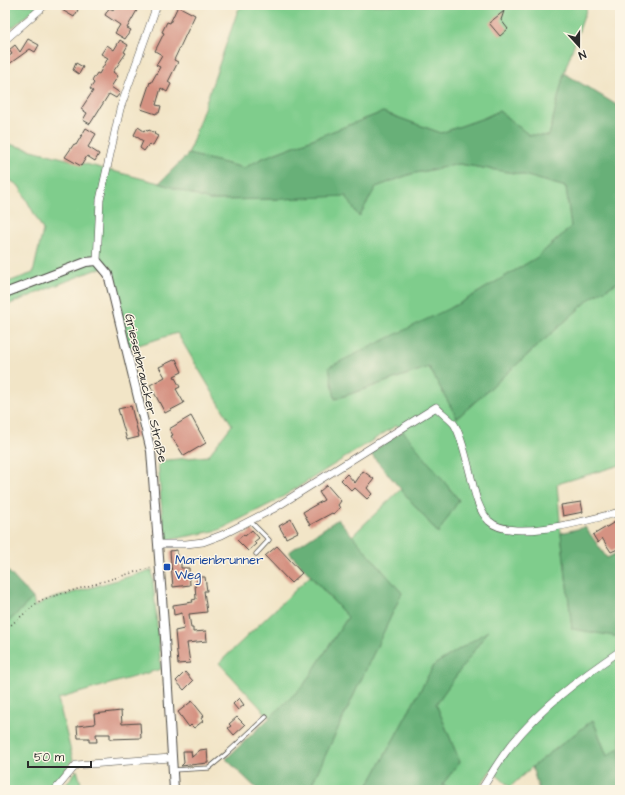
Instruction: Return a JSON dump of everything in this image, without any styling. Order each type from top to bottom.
[{"type":"street","points":[[5,40],[45,5]]},
{"type":"street","points":[[5,293],[86,262],[97,261],[100,200],[120,109],[157,5]]},
{"type":"street","name":"Griesenbraucker Straße","points":[[97,261],[108,274],[151,452],[159,544],[174,790]]},
{"type":"street","points":[[159,544],[186,544],[202,542],[222,535],[273,509],[436,407],[454,424],[463,447],[474,491],[482,510],[490,521],[500,528],[523,530],[560,528],[620,512]]},
{"type":"street","points":[[481,790],[511,744],[552,702],[588,673],[620,651]]},
{"type":"street","points":[[55,790],[76,765],[171,758]]},
{"type":"lane","points":[[250,521],[269,540],[256,554]]},
{"type":"lane","points":[[172,770],[209,768],[266,717]]},
{"type":"path","points":[[5,630],[38,602],[44,599],[160,565]]},
{"type":"green space","points":[[5,5],[39,5],[5,34]]},
{"type":"green space","points":[[245,5],[588,5],[564,73],[549,136],[529,135],[499,111],[484,118],[441,133],[383,112],[263,158],[244,168],[188,154],[238,10]]},
{"type":"green space","points":[[564,73],[620,107],[620,281],[591,298],[457,418],[429,367],[335,399],[329,367],[462,302],[536,258],[571,227],[566,187],[520,174],[459,164],[411,174],[376,187],[359,217],[346,196],[209,200],[159,183],[188,154],[244,168],[263,158],[383,112],[441,133],[484,118],[499,111],[529,135],[549,136]]},
{"type":"green space","points":[[5,143],[159,183],[209,200],[282,199],[346,195],[376,187],[411,174],[459,164],[520,174],[566,187],[571,227],[536,258],[462,302],[336,399],[429,367],[457,418],[591,298],[620,281],[620,465],[557,484],[572,628],[620,637],[620,747],[607,756],[593,720],[532,767],[510,787],[491,770],[477,790],[452,790],[442,785],[460,762],[436,704],[487,632],[434,665],[366,790],[309,790],[402,593],[352,536],[401,489],[438,533],[458,499],[397,425],[276,501],[219,530],[164,541],[158,461],[208,456],[232,425],[177,333],[129,348],[111,266],[92,271],[5,306],[5,283],[33,273],[43,230],[19,186],[5,177]]},
{"type":"green space","points":[[403,431],[459,500],[438,533],[370,453]]},
{"type":"green space","points":[[338,519],[402,593],[309,790],[258,790],[226,759],[303,686],[348,617],[289,552]]},
{"type":"green space","points":[[585,527],[607,558],[620,551],[620,637],[572,629],[561,533]]},
{"type":"green space","points":[[5,568],[33,598],[5,625]]},
{"type":"green space","points":[[152,570],[161,669],[58,699],[73,760],[50,790],[7,790],[5,786],[5,625],[33,598],[35,607],[44,601]]},
{"type":"green space","points":[[310,576],[348,617],[303,686],[270,718],[219,663]]},
{"type":"green space","points":[[488,631],[436,704],[460,762],[442,785],[452,790],[366,790],[434,665]]},
{"type":"green space","points":[[593,720],[607,756],[620,747],[620,790],[539,790],[532,767]]},
{"type":"green space","points":[[77,770],[83,790],[62,790]]},
{"type":"building","points":[[66,5],[78,10],[74,17],[62,10]]},
{"type":"building","points":[[117,5],[140,5],[127,28],[131,30],[125,39],[115,33],[120,25],[105,15],[109,8],[114,10]]},
{"type":"building","points":[[178,6],[195,15],[174,60],[178,62],[168,82],[171,84],[167,92],[161,88],[156,105],[161,106],[159,113],[156,114],[141,109],[150,82],[151,83],[160,67],[156,65],[162,55],[155,51],[164,33],[162,32],[167,22],[170,23]]},
{"type":"building","points":[[504,11],[501,20],[508,29],[500,36],[489,23]]},
{"type":"building","points":[[28,39],[39,45],[35,52],[30,49],[5,67],[5,59],[12,54],[9,50],[15,45],[20,52]]},
{"type":"building","points":[[120,40],[128,45],[124,52],[126,53],[113,72],[118,76],[111,87],[120,93],[116,98],[109,94],[90,124],[83,120],[87,113],[81,109],[93,91],[90,89],[94,83],[92,81],[97,73],[99,74],[108,58],[101,54],[107,45],[114,50]]},
{"type":"building","points":[[76,63],[83,67],[79,74],[73,70]]},
{"type":"building","points":[[138,127],[144,131],[149,130],[158,136],[153,145],[149,144],[144,151],[140,148],[143,141],[134,135]]},
{"type":"building","points":[[86,128],[96,134],[88,147],[99,154],[95,161],[87,156],[81,166],[65,157],[74,144],[76,145]]},
{"type":"building","points":[[176,359],[182,372],[174,376],[180,387],[176,389],[184,403],[165,413],[150,385],[165,377],[159,367]]},
{"type":"building","points":[[131,406],[139,437],[127,440],[118,409]]},
{"type":"building","points":[[191,416],[206,443],[184,456],[171,436],[173,435],[169,429]]},
{"type":"building","points":[[363,471],[374,479],[367,488],[372,494],[367,499],[355,488],[352,491],[341,480],[347,474],[355,483]]},
{"type":"building","points":[[327,485],[341,501],[338,505],[340,508],[333,514],[332,513],[310,525],[303,512],[324,500],[319,492]]},
{"type":"building","points":[[581,502],[583,512],[563,516],[561,505]]},
{"type":"building","points":[[291,519],[298,532],[286,538],[279,526]]},
{"type":"building","points":[[620,519],[620,548],[611,552],[602,538],[598,543],[593,535]]},
{"type":"building","points":[[252,530],[259,538],[254,542],[256,544],[248,551],[237,540]]},
{"type":"building","points":[[277,546],[302,573],[291,583],[265,556]]},
{"type":"building","points":[[177,550],[177,559],[181,562],[181,568],[189,568],[190,585],[173,587],[170,551]]},
{"type":"building","points":[[200,577],[205,577],[207,591],[204,591],[207,612],[189,614],[193,632],[206,631],[207,641],[187,643],[190,663],[178,664],[175,631],[184,629],[182,613],[174,615],[173,605],[193,602],[192,600],[196,599],[195,584]]},
{"type":"building","points":[[185,672],[193,681],[184,690],[176,681]]},
{"type":"building","points":[[239,698],[244,705],[238,710],[233,704]]},
{"type":"building","points":[[192,701],[204,716],[201,718],[203,721],[194,728],[191,725],[189,727],[178,712]]},
{"type":"building","points":[[121,711],[122,724],[140,723],[141,738],[110,739],[110,734],[96,734],[97,742],[89,742],[89,738],[78,738],[77,726],[95,724],[94,714]]},
{"type":"building","points":[[237,717],[245,725],[234,735],[228,728],[231,726],[229,724]]},
{"type":"building","points":[[207,749],[208,763],[181,766],[184,763],[183,751],[191,751],[192,757],[200,750]]},
{"type":"place","name":"Marienbrunner Weg","points":[[167,567]]}]
